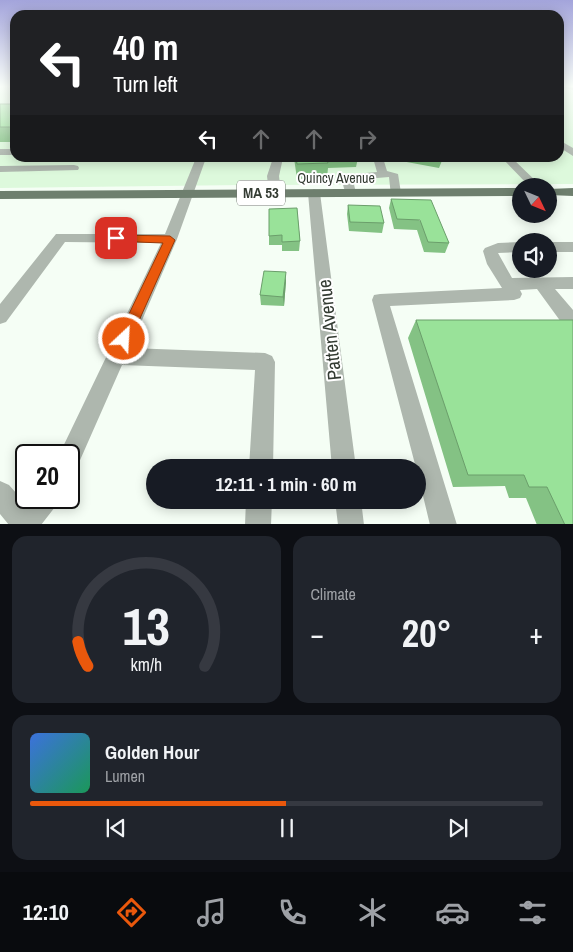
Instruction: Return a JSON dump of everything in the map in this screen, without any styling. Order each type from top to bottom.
[{"type":"main road","name":"Quincy Avenue","points":[[0,195],[512,192]]},
{"type":"main road","points":[[558,192],[573,192]]},
{"type":"street","points":[[75,444],[170,240],[200,162]]},
{"type":"street","points":[[274,193],[273,176],[277,162]]},
{"type":"street","points":[[379,162],[383,175]]},
{"type":"street","points":[[511,162],[527,178]]},
{"type":"street","points":[[0,169],[74,168]]},
{"type":"street","points":[[350,193],[347,177],[383,175],[394,176],[395,193]]},
{"type":"street","name":"Patten Avenue","points":[[314,193],[343,459]]},
{"type":"street","points":[[0,317],[61,237],[170,240]]},
{"type":"street","points":[[557,247],[573,247]]},
{"type":"street","points":[[444,524],[380,300],[514,294],[495,264],[490,251],[498,248],[512,248]]},
{"type":"street","points":[[507,284],[573,283]]},
{"type":"street","points":[[542,284],[567,317],[573,317]]},
{"type":"street","points":[[116,356],[265,362],[261,459]]},
{"type":"street","points":[[0,494],[25,524],[37,509]]},
{"type":"street","points":[[258,524],[259,509]]},
{"type":"street","points":[[349,509],[351,524]]},
{"type":"shaded area","points":[[0,111],[10,111],[10,162],[564,162],[564,111],[573,111],[573,184],[558,184],[558,178],[512,178],[512,184],[0,188]]},
{"type":"building","points":[[0,111],[10,111],[10,127],[0,127]]},
{"type":"building","points":[[297,162],[328,163],[297,164]]},
{"type":"building","points":[[391,199],[431,200],[449,243],[428,242],[420,220],[397,219]]},
{"type":"building","points":[[348,205],[380,206],[384,223],[350,222]]},
{"type":"building","points":[[297,208],[300,241],[282,242],[282,235],[269,236],[269,209]]},
{"type":"building","points":[[264,271],[286,272],[283,297],[260,295]]},
{"type":"building","points":[[416,320],[573,320],[573,524],[565,524],[547,487],[529,487],[524,475],[468,475]]},
{"type":"route","points":[[116,238],[170,240],[124,339]]}]
